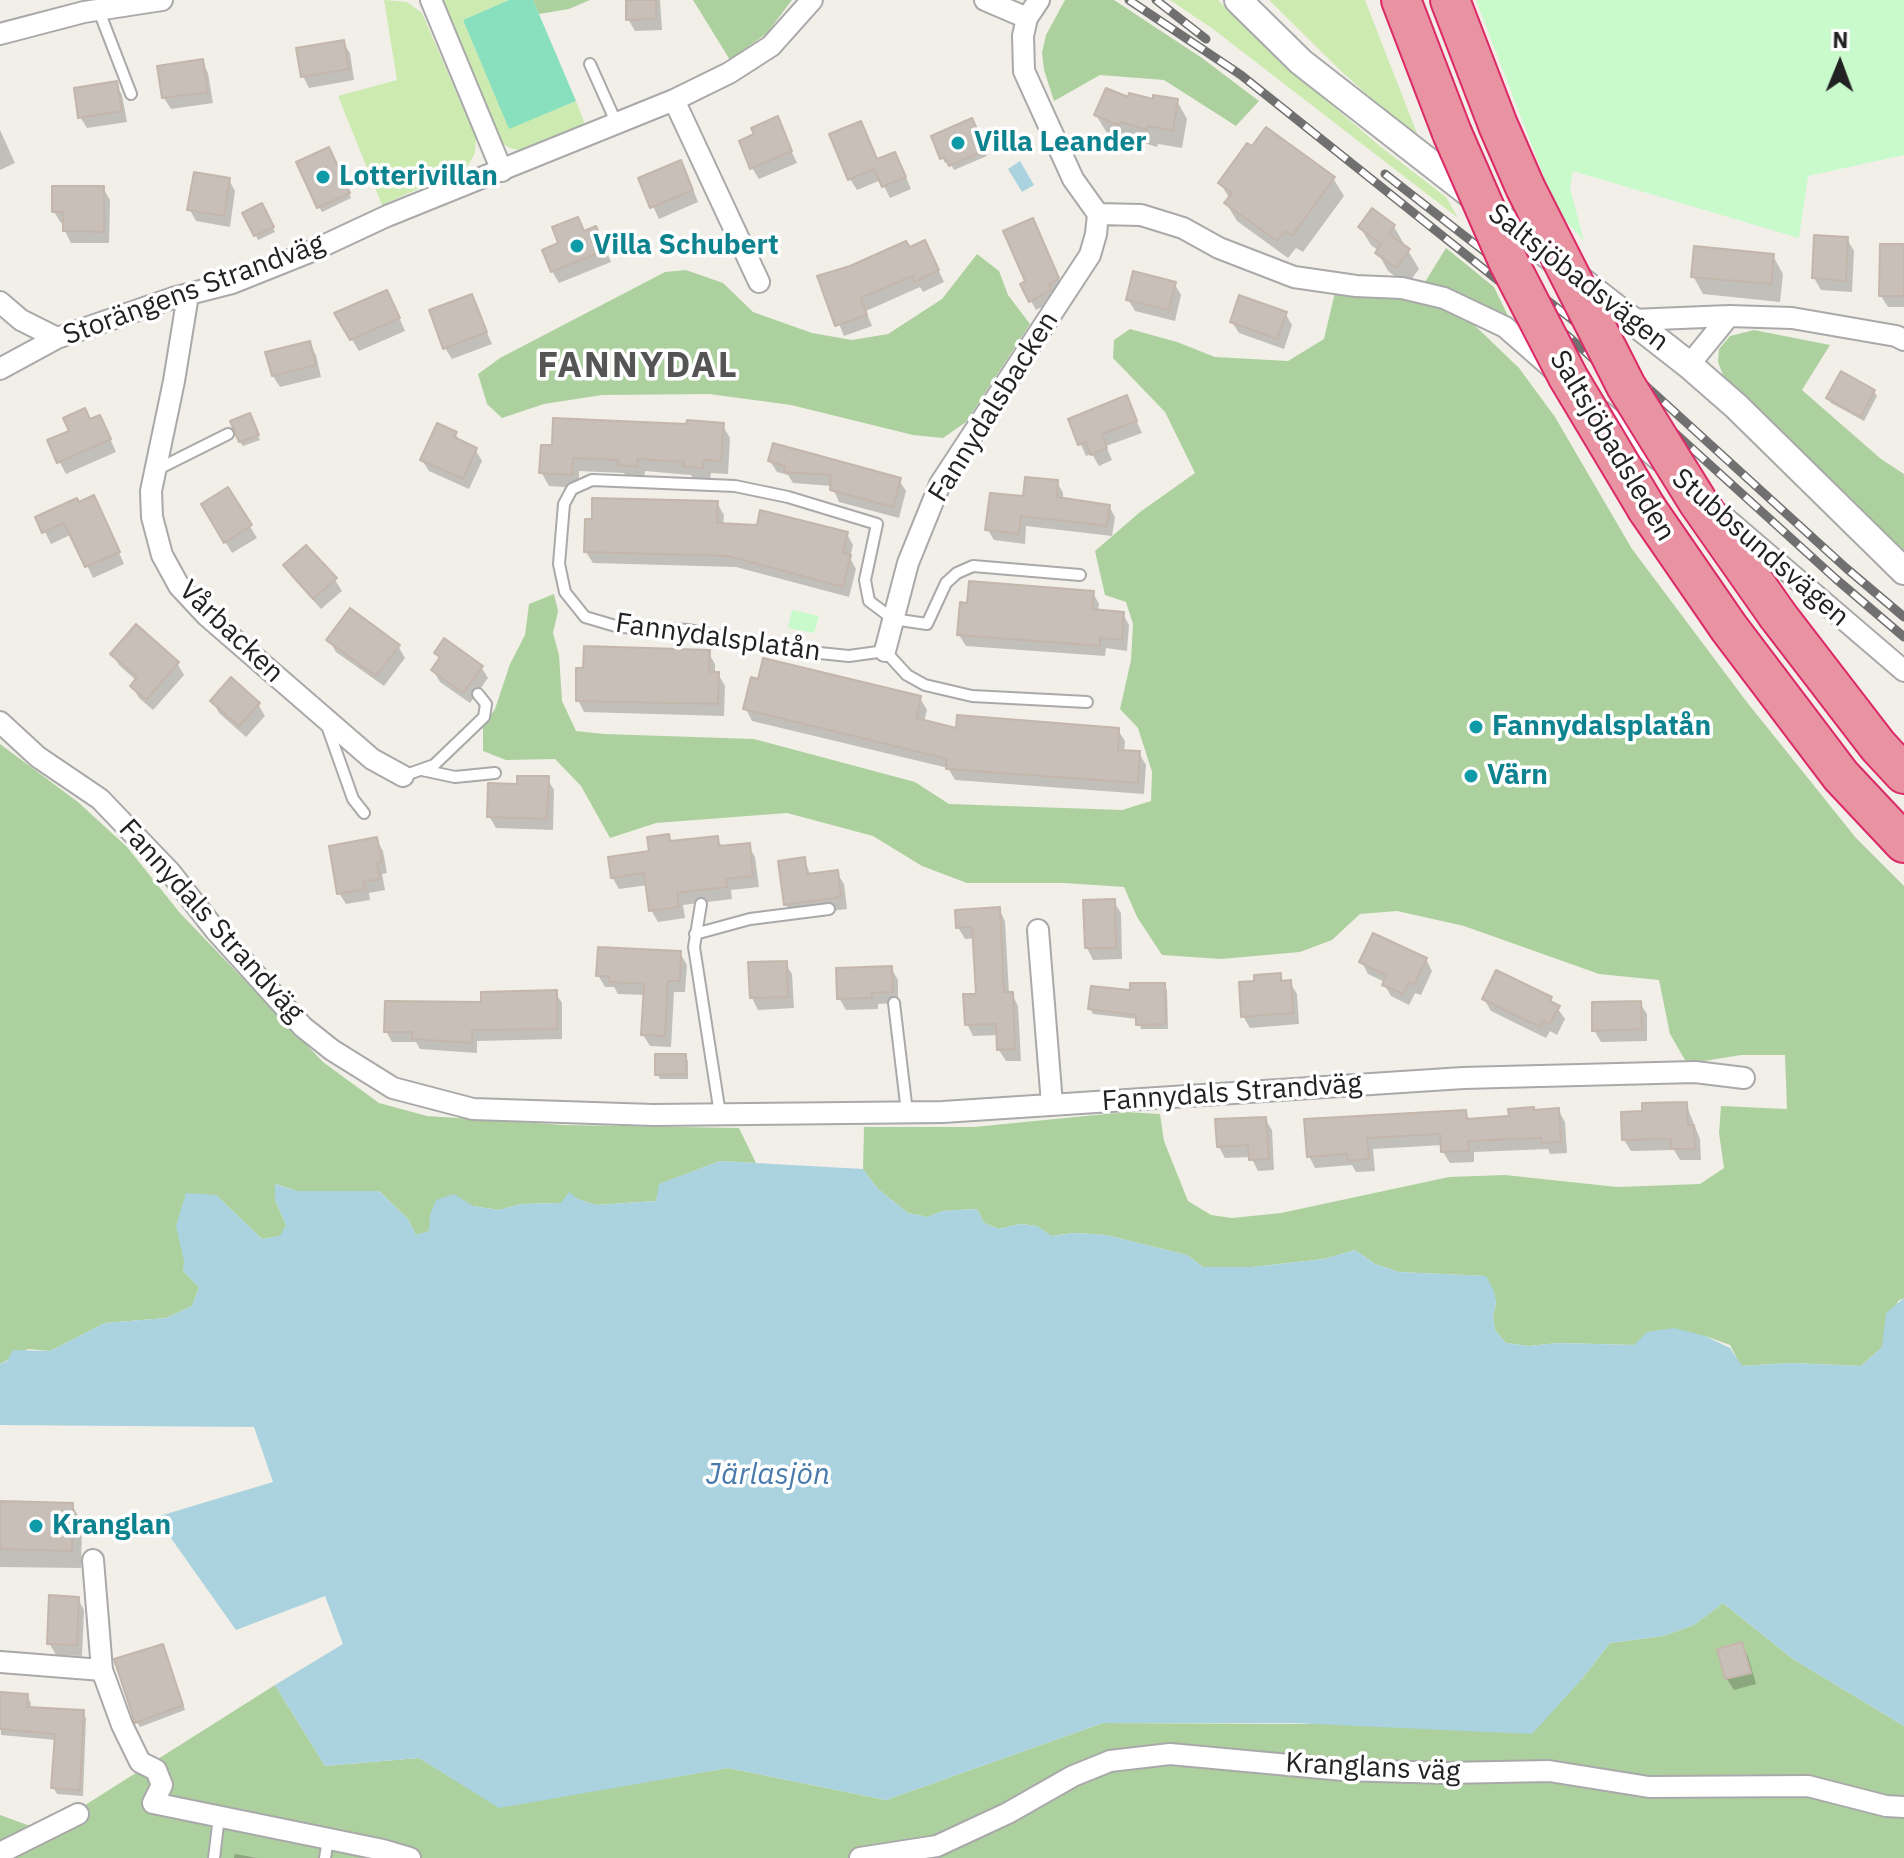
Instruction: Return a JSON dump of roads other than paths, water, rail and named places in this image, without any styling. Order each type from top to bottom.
[{"type":"highway","name":"Saltsjöbadsleden","points":[[1401,0],[1452,133],[1508,261],[1561,364],[1647,509],[1729,628],[1831,764],[1904,843]]},
{"type":"highway","name":"Saltsjöbadsleden","points":[[1450,0],[1525,187],[1626,386],[1698,502],[1778,616],[1878,746],[1904,774]]},
{"type":"street","points":[[0,34],[88,8],[162,0]]},
{"type":"street","points":[[431,0],[438,10],[502,171]]},
{"type":"street","name":"Storängens Strandväg","points":[[0,369],[57,338],[245,278],[387,216],[674,100],[729,73],[771,46],[812,0]]},
{"type":"street","points":[[985,0],[1027,18]]},
{"type":"street","points":[[1039,0],[1027,18],[1023,36],[1024,71],[1073,179],[1098,214]]},
{"type":"street","name":"Saltsjöbadsvägen","points":[[1238,0],[1301,62],[1689,365],[1736,406],[1904,571]]},
{"type":"street","points":[[674,100],[759,282]]},
{"type":"street","name":"Fannydalsbacken","points":[[885,651],[908,563],[940,484],[1090,255],[1098,214]]},
{"type":"street","name":"Stubbsundsvägen","points":[[1098,214],[1141,215],[1183,228],[1219,248],[1294,277],[1356,286],[1402,288],[1444,298],[1505,327],[1904,671]]},
{"type":"street","name":"Vårbacken","points":[[188,295],[151,491],[152,517],[162,555],[179,586],[207,616],[372,759],[412,773]]},
{"type":"street","points":[[0,302],[21,320],[57,338]]},
{"type":"street","points":[[1632,320],[1729,316],[1792,318],[1904,340]]},
{"type":"street","points":[[1689,365],[1729,316]]},
{"type":"street","name":"Fannydals Strandväg","points":[[0,722],[38,757],[109,807],[170,872],[216,931],[303,1027],[332,1050],[393,1088],[473,1109],[653,1115],[907,1112],[1153,1100],[1249,1090],[1463,1078],[1695,1072],[1744,1078]]},
{"type":"street","points":[[1038,930],[1052,1104]]},
{"type":"street","points":[[93,1560],[102,1670],[122,1725],[140,1762],[156,1770],[162,1785],[153,1803],[219,1817],[326,1848],[383,1850],[410,1858]]},
{"type":"street","points":[[0,1662],[102,1670]]},
{"type":"street","name":"Kranglans väg","points":[[860,1858],[937,1846],[1008,1813],[1073,1776],[1110,1761],[1170,1754],[1343,1770],[1446,1773],[1549,1771],[1649,1787],[1808,1786],[1886,1806],[1904,1807]]},
{"type":"street","points":[[0,1853],[78,1814]]},
{"type":"lane","points":[[88,8],[131,94]]},
{"type":"lane","points":[[590,64],[616,122]]},
{"type":"lane","points":[[156,470],[228,434]]},
{"type":"lane","name":"Fannydalsplatån","points":[[885,651],[849,656],[790,650],[689,630],[619,627],[585,617],[565,592],[559,564],[564,504],[572,489],[592,480],[735,486],[788,497],[877,524],[865,580],[869,601],[893,619]]},
{"type":"lane","points":[[893,619],[927,624],[946,583],[957,573],[973,566],[1080,575]]},
{"type":"lane","points":[[885,651],[907,675],[925,685],[972,696],[1087,702]]},
{"type":"lane","points":[[412,773],[434,765],[484,717],[486,704],[478,694]]},
{"type":"lane","points":[[324,717],[353,799],[364,813]]},
{"type":"lane","points":[[412,773],[455,777],[495,773]]},
{"type":"lane","points":[[701,904],[694,947],[720,1114]]},
{"type":"lane","points":[[695,934],[750,919],[829,909]]},
{"type":"lane","points":[[894,1003],[907,1112]]},
{"type":"lane","points":[[214,1858],[219,1817]]},
{"type":"water","points":[[1020,161],[1034,185],[1022,192],[1008,169]]},
{"type":"water","name":"Järlasjön","points":[[720,1161],[863,1169],[878,1189],[908,1213],[928,1217],[942,1211],[977,1209],[984,1223],[999,1229],[1020,1224],[1037,1226],[1052,1236],[1075,1233],[1106,1235],[1187,1255],[1203,1267],[1252,1267],[1324,1259],[1355,1250],[1375,1264],[1399,1272],[1486,1276],[1496,1302],[1493,1317],[1495,1330],[1506,1343],[1529,1346],[1558,1343],[1634,1345],[1647,1332],[1674,1328],[1705,1336],[1730,1348],[1742,1366],[1791,1363],[1861,1366],[1882,1347],[1886,1313],[1904,1298],[1904,1726],[1793,1659],[1723,1603],[1694,1625],[1663,1636],[1610,1643],[1532,1734],[1293,1723],[1103,1723],[886,1800],[728,1768],[499,1808],[419,1758],[325,1766],[275,1685],[343,1644],[325,1596],[236,1630],[156,1517],[273,1482],[254,1427],[0,1425],[0,1364],[7,1361],[13,1350],[50,1351],[105,1323],[166,1318],[192,1306],[199,1287],[183,1271],[184,1261],[176,1226],[186,1193],[216,1195],[262,1239],[280,1236],[286,1225],[275,1200],[275,1184],[297,1191],[379,1191],[408,1219],[416,1235],[429,1231],[430,1215],[436,1200],[454,1194],[473,1206],[499,1210],[521,1204],[561,1203],[569,1192],[578,1199],[596,1205],[656,1201],[659,1184]]},
{"type":"railway","points":[[1129,0],[1241,75],[1569,337],[1904,637]]},
{"type":"railway","points":[[1156,0],[1206,39]]},
{"type":"railway","points":[[1385,174],[1579,325],[1904,617]]},
{"type":"place","name":"Villa Leander","points":[[958,143]]},
{"type":"place","name":"Lotterivillan","points":[[323,177]]},
{"type":"place","name":"Villa Schubert","points":[[577,246]]},
{"type":"place","name":"Fannydalsplatån","points":[[1476,727]]},
{"type":"place","name":"Värn","points":[[1471,776]]},
{"type":"place","name":"Kranglan","points":[[36,1526]]},
{"type":"district","name":"FANNYDAL","points":[[638,367]]}]
